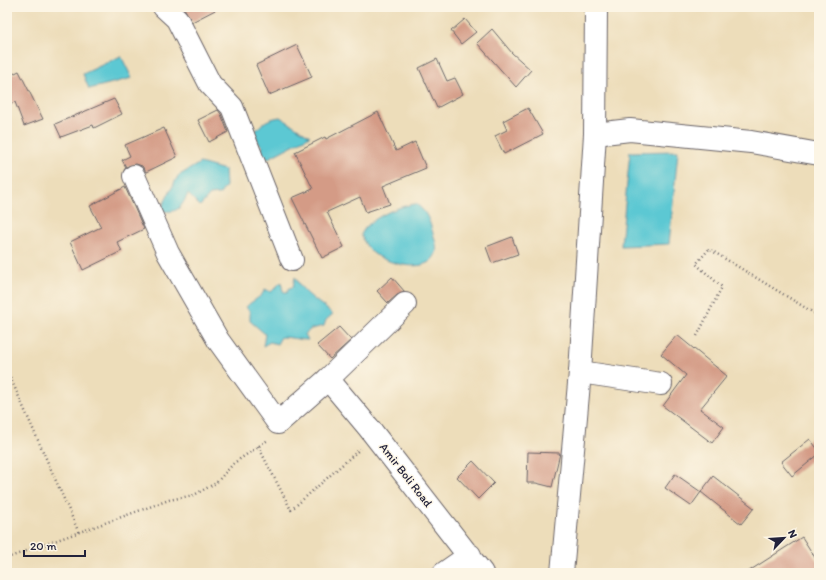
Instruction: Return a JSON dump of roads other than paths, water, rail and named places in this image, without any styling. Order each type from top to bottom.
[{"type":"street","points":[[164,7],[177,19],[210,84],[232,107],[292,260]]},
{"type":"street","points":[[562,573],[580,372],[595,134],[596,7]]},
{"type":"street","points":[[595,134],[630,130],[751,142],[819,154]]},
{"type":"street","points":[[134,176],[168,253],[218,340],[278,423],[328,379],[405,304]]},
{"type":"street","points":[[580,372],[661,384]]},
{"type":"street","name":"Amir Boli Road","points":[[328,379],[470,555],[482,573]]},
{"type":"street","points":[[444,573],[470,555]]},
{"type":"water","points":[[121,56],[132,78],[89,89],[83,74]]},
{"type":"water","points":[[280,117],[310,136],[265,160],[261,160],[260,152],[263,147],[258,142],[255,132],[266,122]]},
{"type":"water","points":[[678,151],[669,244],[621,246],[630,152]]},
{"type":"water","points":[[200,163],[225,170],[226,186],[220,194],[210,195],[200,206],[188,194],[178,209],[171,211],[160,211],[178,176]]},
{"type":"water","points":[[416,204],[427,216],[435,239],[436,253],[432,260],[425,264],[416,266],[406,265],[387,260],[373,253],[366,245],[361,235],[364,229],[377,218],[393,210]]},
{"type":"water","points":[[295,277],[307,293],[333,314],[326,320],[324,326],[311,329],[305,334],[308,340],[281,337],[277,344],[270,342],[263,346],[265,334],[250,321],[250,312],[246,307],[262,295],[265,289],[271,292],[281,282],[283,291],[287,293],[289,288],[293,287]]}]
